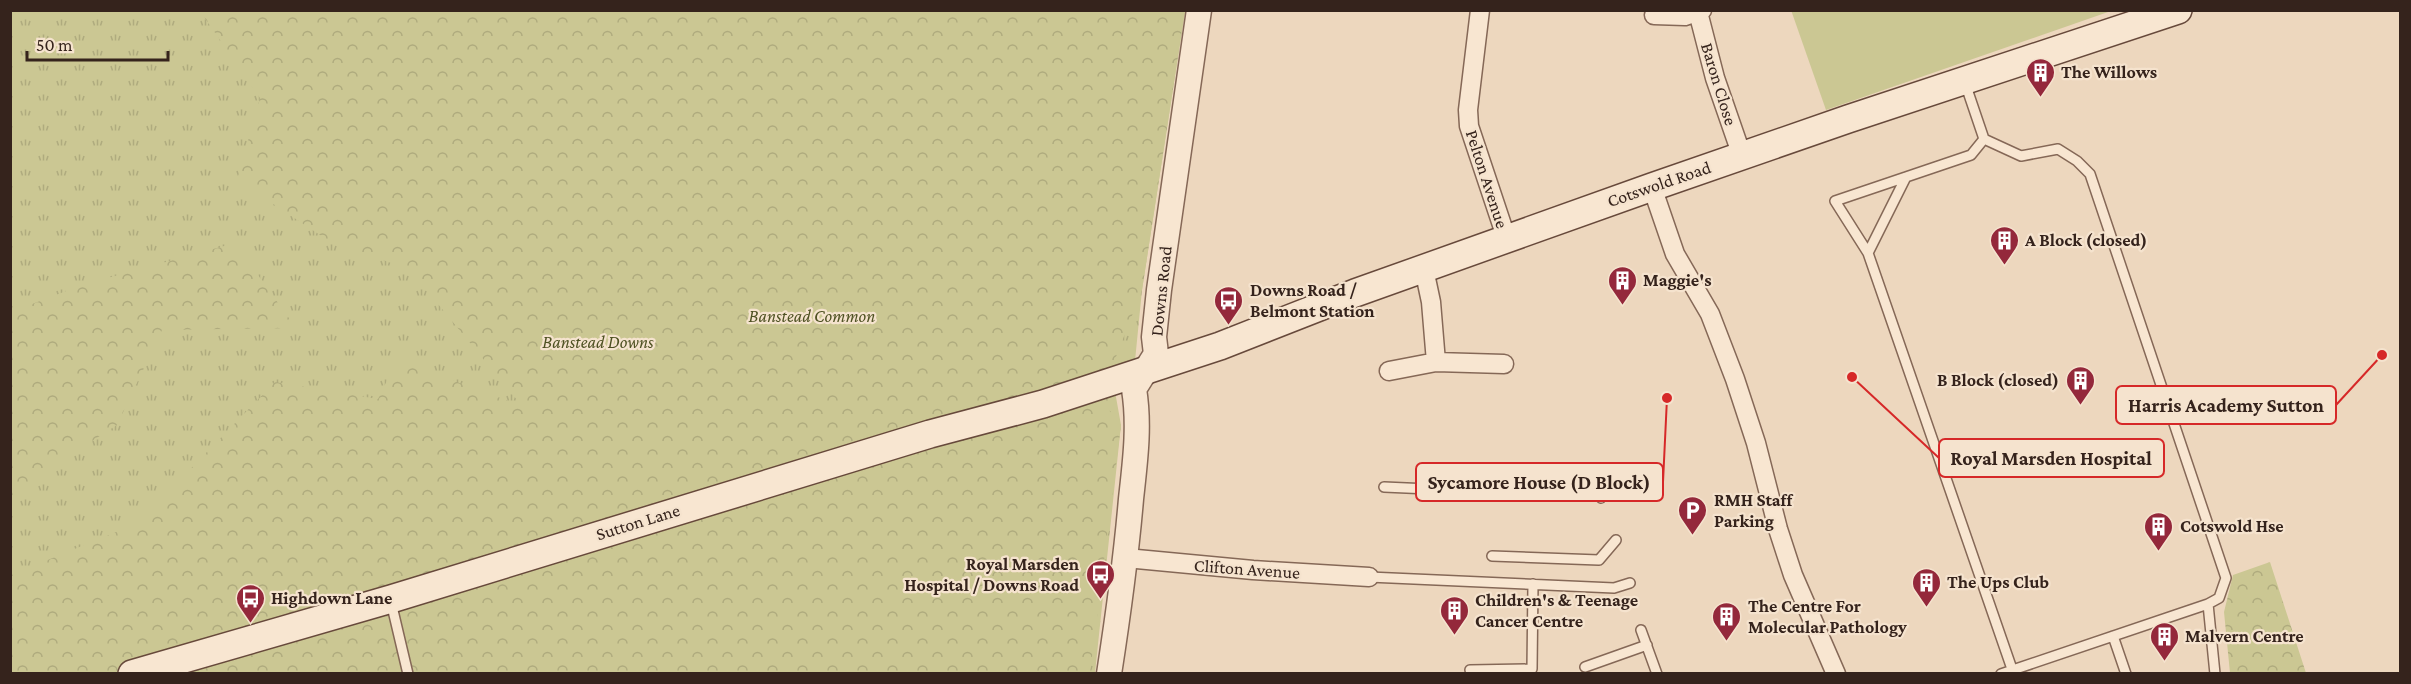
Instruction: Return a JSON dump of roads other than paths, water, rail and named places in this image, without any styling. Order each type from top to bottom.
[{"type":"main road","name":"Cotswold Road","points":[[1144,371],[1220,346],[1355,292],[1652,187],[1964,80],[2178,10]]},
{"type":"main road","name":"Sutton Lane","points":[[132,674],[391,599],[596,534],[930,434],[1042,404],[1144,371]]},
{"type":"street","name":"Downs Road","points":[[1109,674],[1126,558],[1138,436],[1138,412],[1134,389],[1156,354],[1154,337],[1159,290],[1199,10]]},
{"type":"street","name":"Pelton Avenue","points":[[1480,10],[1468,110],[1469,126],[1507,240]]},
{"type":"street","name":"Baron Close","points":[[1654,15],[1685,16],[1700,11],[1714,78],[1742,156]]},
{"type":"street","points":[[1652,187],[1675,254],[1710,314],[1736,379],[1756,443],[1778,530],[1793,575],[1836,674]]},
{"type":"street","points":[[1424,269],[1431,302],[1436,362]]},
{"type":"street","points":[[1389,371],[1436,362],[1504,364]]},
{"type":"street","name":"Clifton Avenue","points":[[1126,558],[1253,570],[1369,577]]},
{"type":"lane","points":[[1964,80],[1984,139],[2021,156],[2058,149],[2077,161],[2090,174],[2226,578],[2219,598],[2208,604],[2001,674]]},
{"type":"lane","points":[[1984,139],[1971,155],[1835,201],[1868,253],[2012,669]]},
{"type":"lane","points":[[1868,253],[1906,177]]},
{"type":"lane","points":[[1384,487],[1429,489],[1443,471],[1558,474],[1585,476],[1601,498]]},
{"type":"lane","points":[[1492,556],[1599,561],[1616,540]]},
{"type":"lane","points":[[1369,577],[1614,588],[1630,583]]},
{"type":"lane","points":[[1470,670],[1532,669],[1533,584]]},
{"type":"lane","points":[[391,599],[408,674]]},
{"type":"lane","points":[[2208,604],[2214,674]]},
{"type":"lane","points":[[1641,630],[1657,674]]},
{"type":"lane","points":[[2113,636],[2126,674]]},
{"type":"lane","points":[[1585,667],[1647,645]]},
{"type":"place","name":"The Willows","points":[[2040,98]]},
{"type":"place","name":"A Block (closed)","points":[[2004,266]]},
{"type":"place","name":"Maggie's","points":[[1622,306]]},
{"type":"place","name":"Downs Road / Belmont Station","points":[[1229,326]]},
{"type":"place","name":"Harris Academy Sutton","points":[[2382,355]]},
{"type":"place","name":"Royal Marsden Hospital","points":[[1852,377]]},
{"type":"place","name":"Sycamore House (D Block)","points":[[1667,398]]},
{"type":"place","name":"B Block (closed)","points":[[2080,406]]},
{"type":"place","name":"RMH Staff Parking","points":[[1693,536]]},
{"type":"place","name":"Cotswold Hse","points":[[2159,552]]},
{"type":"place","name":"Royal Marsden Hospital / Downs Road","points":[[1100,600]]},
{"type":"place","name":"The Ups Club","points":[[1926,608]]},
{"type":"place","name":"Highdown Lane","points":[[250,624]]},
{"type":"place","name":"Children's & Teenage Cancer Centre","points":[[1454,636]]},
{"type":"place","name":"The Centre For Molecular Pathology","points":[[1727,642]]},
{"type":"place","name":"Malvern Centre","points":[[2164,662]]},
{"type":"park label","name":"Banstead Common","points":[[812,316]]},
{"type":"park label","name":"Banstead Downs","points":[[598,342]]}]
